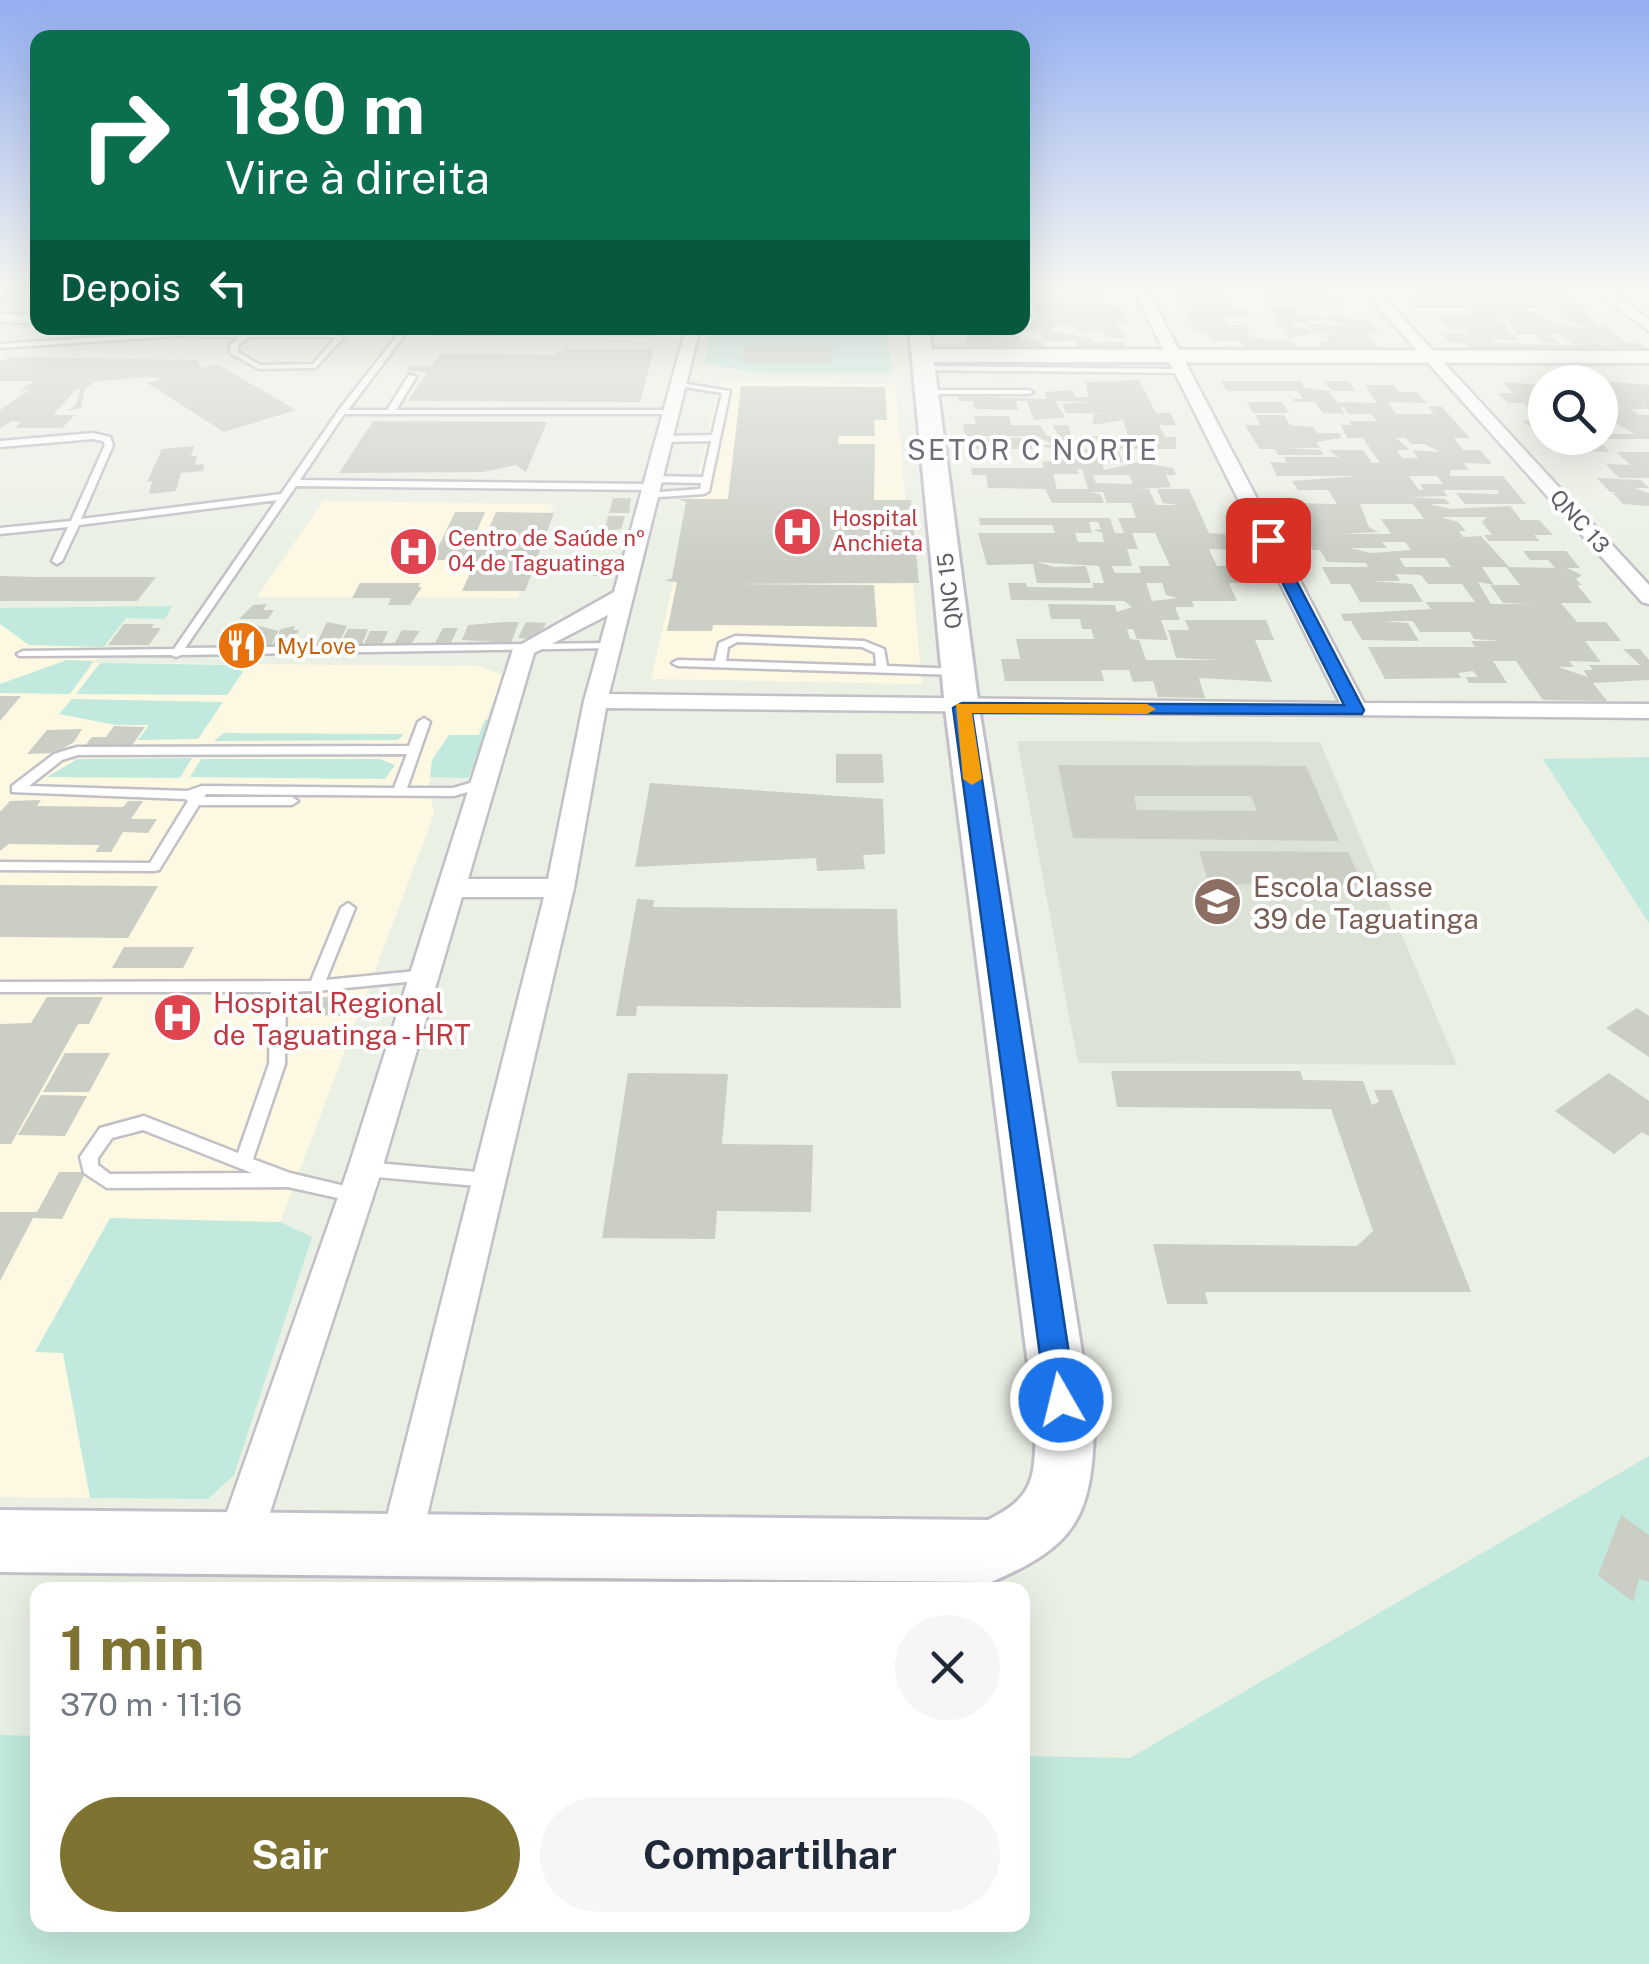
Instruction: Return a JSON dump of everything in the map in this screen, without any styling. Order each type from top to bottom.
[{"type":"street","points":[[402,1544],[560,888],[596,701],[679,381]]},
{"type":"street","name":"QNC 15","points":[[0,1541],[992,1551],[1038,1530],[1064,1491],[1065,1428],[960,690],[924,381]]},
{"type":"street","points":[[1187,381],[1356,710]]},
{"type":"street","name":"QNC 13","points":[[1451,381],[1649,598]]},
{"type":"street","points":[[238,1543],[361,1182],[524,649],[592,616],[626,593]]},
{"type":"street","points":[[596,701],[960,690],[1356,710],[1649,710]]},
{"type":"street","points":[[452,888],[560,888]]},
{"type":"lane","points":[[176,654],[366,381]]},
{"type":"lane","points":[[390,412],[410,381]]},
{"type":"lane","points":[[991,381],[1029,392]]},
{"type":"lane","points":[[293,482],[649,487],[699,494],[706,480],[726,391],[678,384]]},
{"type":"lane","points":[[342,412],[671,412]]},
{"type":"lane","points":[[0,444],[93,436],[109,441],[57,561]]},
{"type":"lane","points":[[663,438],[716,438]]},
{"type":"lane","points":[[649,487],[706,480]]},
{"type":"lane","points":[[0,532],[282,497]]},
{"type":"lane","points":[[720,664],[723,644],[734,639],[864,644],[880,651],[882,670]]},
{"type":"lane","points":[[23,654],[611,646]]},
{"type":"lane","points":[[678,664],[882,670],[960,690]]},
{"type":"lane","points":[[399,792],[424,722]]},
{"type":"lane","points":[[414,750],[77,751],[58,757],[17,789],[463,803],[479,799]]},
{"type":"lane","points":[[196,795],[467,791],[479,799]]},
{"type":"lane","points":[[0,866],[154,867],[196,795]]},
{"type":"lane","points":[[316,986],[348,908]]},
{"type":"lane","points":[[0,987],[316,986],[426,975]]},
{"type":"lane","points":[[244,1160],[277,1064],[278,986]]},
{"type":"lane","points":[[288,1180],[144,1123],[132,1123],[106,1133],[90,1157],[96,1176],[107,1181],[488,1180]]},
{"type":"shaded area","name":"Hospital Anchieta","points":[[720,381],[895,384],[922,684],[651,679]]},
{"type":"shaded area","name":"Centro de Saúde nº 04 de Taguatinga","points":[[323,501],[554,504],[518,598],[257,597]]},
{"type":"shaded area","points":[[172,606],[165,619],[126,618],[104,647],[29,645],[0,624],[0,608]]},
{"type":"shaded area","name":"Hospital Regional de Taguatinga - HRT","points":[[0,618],[126,618],[94,663],[480,666],[504,676],[479,735],[449,735],[429,784],[434,814],[176,1499],[0,1497]]},
{"type":"shaded area","points":[[67,660],[94,661],[70,694],[0,693],[0,684]]},
{"type":"shaded area","points":[[100,663],[236,665],[243,672],[227,695],[76,694]]},
{"type":"shaded area","points":[[72,699],[223,702],[198,739],[138,740],[149,725],[116,725],[59,714]]},
{"type":"shaded area","points":[[485,720],[493,720],[468,778],[430,777],[432,760],[449,735],[479,735]]},
{"type":"shaded area","points":[[224,733],[403,736],[397,740],[214,741]]},
{"type":"shaded area","name":"Escola Classe 39 de Taguatinga","points":[[1017,741],[1320,742],[1457,1065],[1078,1063]]},
{"type":"shaded area","points":[[1649,757],[1649,923],[1543,759]]},
{"type":"shaded area","points":[[192,758],[180,778],[47,777],[77,759]]},
{"type":"shaded area","points":[[201,759],[380,759],[395,765],[385,779],[190,777]]},
{"type":"shaded area","points":[[110,1218],[280,1222],[312,1237],[234,1475],[208,1499],[90,1498],[63,1353],[35,1352]]},
{"type":"shaded area","points":[[1649,1456],[1649,1964],[0,1964],[0,1735],[30,1736],[30,1932],[1030,1932],[1030,1756],[1130,1758]]},
{"type":"building","points":[[0,381],[101,381],[85,389],[81,408],[67,411],[76,405],[77,389],[53,415],[75,415],[62,428],[15,428],[21,422],[12,421],[0,428],[0,410],[31,389],[19,392],[33,381]]},
{"type":"building","points":[[246,381],[296,410],[224,432],[147,383]]},
{"type":"building","points":[[421,381],[646,381],[640,402],[408,401]]},
{"type":"building","points":[[1139,381],[1156,413],[1170,413],[1176,425],[1159,425],[1165,437],[1176,437],[1176,449],[1118,449],[1123,462],[1102,462],[1104,470],[1139,462],[1173,468],[1176,475],[1166,475],[1171,487],[1137,489],[1149,489],[1156,505],[1178,505],[1163,503],[1157,489],[1189,489],[1209,533],[1225,534],[1232,550],[1209,549],[1217,566],[1240,566],[1247,583],[1229,583],[1237,601],[1192,601],[1194,607],[1175,607],[1180,620],[1161,620],[1168,640],[1137,639],[1133,629],[1127,629],[1130,639],[1139,640],[1146,660],[1221,660],[1176,658],[1168,630],[1189,630],[1185,620],[1266,620],[1274,640],[1255,640],[1272,682],[1199,678],[1205,698],[1158,697],[1153,681],[1133,682],[1129,670],[1101,670],[1104,681],[1005,681],[1001,659],[1020,659],[1016,639],[1094,639],[1091,629],[1082,629],[1080,619],[1051,619],[1048,604],[1115,605],[1117,612],[1132,607],[1124,601],[1011,600],[1008,583],[1094,588],[1092,583],[1104,583],[1099,566],[1037,562],[1054,567],[1086,566],[1091,583],[1037,583],[1033,564],[987,565],[978,533],[1055,533],[1052,525],[980,525],[979,518],[1110,518],[1115,533],[1124,533],[1118,518],[1136,518],[1131,503],[1107,503],[1103,492],[1089,492],[1100,494],[1104,503],[1052,503],[1045,489],[988,488],[986,475],[972,475],[971,468],[1044,468],[1042,462],[1056,460],[1053,449],[1039,445],[1055,445],[1035,436],[965,436],[963,424],[976,424],[974,416],[1009,416],[1011,425],[1040,425],[1047,436],[1059,436],[1052,425],[1068,425],[1075,448],[1091,449],[1087,436],[1128,436],[1123,420],[1092,425],[1094,414],[1128,414],[1066,413],[1063,404],[1090,402],[1055,401],[1065,417],[1034,420],[1027,401],[1016,401],[1018,410],[974,409],[973,401],[959,401],[958,396],[1047,399],[1045,392],[1073,390],[1075,397],[1088,397],[1086,382]],"holes":[[[1077,469],[1082,469],[1088,489],[1057,489],[1053,474],[1079,474]],[[1093,475],[1129,475],[1133,484],[1096,483]],[[1089,522],[1098,522],[1101,529],[1093,530],[1102,533],[1104,542],[1078,542],[1075,533],[1092,533]],[[1132,533],[1155,533],[1170,566],[1139,566],[1141,573],[1115,573],[1112,566],[1132,566],[1127,549],[1138,549]],[[1146,583],[1162,583],[1166,595],[1178,598],[1152,601]]]},
{"type":"building","points":[[1221,381],[1301,381],[1304,388],[1329,391],[1337,402],[1377,403],[1365,385],[1394,385],[1399,392],[1417,392],[1427,403],[1388,402],[1396,414],[1434,414],[1428,406],[1441,406],[1470,438],[1454,438],[1463,450],[1480,450],[1492,464],[1464,463],[1469,470],[1450,470],[1450,476],[1503,476],[1526,504],[1465,504],[1456,493],[1499,494],[1497,490],[1443,490],[1447,496],[1408,497],[1445,499],[1450,504],[1429,504],[1451,509],[1510,506],[1521,520],[1539,520],[1553,535],[1534,535],[1540,541],[1489,541],[1484,535],[1492,535],[1482,522],[1487,517],[1441,517],[1458,522],[1466,531],[1459,531],[1463,537],[1481,536],[1506,567],[1555,568],[1548,560],[1530,560],[1523,551],[1566,551],[1580,568],[1567,568],[1582,575],[1576,579],[1582,585],[1577,585],[1592,603],[1561,603],[1577,622],[1606,622],[1621,641],[1585,641],[1601,662],[1569,661],[1574,667],[1558,667],[1588,677],[1583,670],[1593,670],[1589,665],[1640,665],[1623,649],[1640,649],[1649,660],[1649,680],[1593,683],[1607,701],[1543,700],[1516,661],[1493,661],[1507,683],[1469,683],[1466,677],[1478,677],[1473,671],[1458,673],[1461,678],[1385,679],[1368,647],[1475,647],[1471,641],[1502,641],[1474,639],[1470,632],[1420,632],[1413,621],[1383,621],[1408,623],[1419,641],[1362,640],[1351,621],[1344,621],[1341,614],[1431,609],[1426,602],[1475,602],[1462,584],[1428,584],[1421,575],[1396,574],[1400,581],[1370,581],[1412,584],[1423,602],[1360,602],[1350,584],[1331,584],[1322,567],[1368,567],[1366,563],[1327,562],[1320,550],[1313,550],[1288,503],[1337,504],[1328,490],[1298,490],[1292,481],[1359,476],[1277,476],[1270,462],[1287,463],[1284,457],[1339,457],[1328,450],[1363,450],[1372,463],[1380,463],[1363,438],[1347,438],[1341,425],[1351,425],[1349,421],[1377,421],[1371,414],[1348,414],[1344,407],[1340,407],[1345,414],[1323,413],[1315,402],[1295,402],[1292,399],[1303,399],[1298,391],[1227,391]],"holes":[[[1396,438],[1406,438],[1411,444],[1424,444],[1440,452],[1412,450],[1418,458],[1402,458],[1397,450],[1410,450]],[[1409,476],[1437,476],[1443,484],[1420,484],[1424,490],[1419,490]],[[1360,504],[1413,504],[1424,519],[1381,519],[1391,534],[1341,534],[1378,532],[1369,527]],[[1382,542],[1405,542],[1411,550],[1372,553],[1349,548],[1387,548]],[[1399,558],[1445,558],[1451,567],[1405,567]],[[1482,567],[1506,567],[1520,585],[1494,585]],[[1478,582],[1494,585],[1490,585],[1503,603],[1533,604],[1491,604]]]},
{"type":"building","points":[[1324,381],[1348,381],[1356,391],[1332,391]]},
{"type":"building","points":[[1503,382],[1528,384],[1528,408],[1524,403],[1508,403],[1498,393],[1513,393]]},
{"type":"building","points":[[1618,382],[1649,385],[1649,410],[1642,404],[1645,409],[1632,409],[1638,415],[1649,415],[1649,439],[1618,439],[1618,434],[1635,434],[1618,425]]},
{"type":"building","name":"Hospital Anchieta","points":[[741,386],[885,387],[887,420],[874,420],[875,436],[839,436],[838,444],[875,444],[874,500],[911,500],[919,583],[719,584],[874,585],[877,627],[713,625],[712,631],[667,631],[677,582],[665,581],[672,578],[686,502],[678,499],[728,499]]},
{"type":"building","points":[[1247,402],[1282,402],[1289,413],[1253,413]]},
{"type":"building","points":[[1255,415],[1284,415],[1290,425],[1313,427],[1317,433],[1339,433],[1342,438],[1316,442],[1320,448],[1288,448],[1320,450],[1324,455],[1278,455],[1275,449],[1260,449],[1245,425],[1260,425]]},
{"type":"building","points":[[373,421],[547,422],[526,472],[516,465],[483,472],[339,473]]},
{"type":"building","points":[[980,438],[1033,438],[1036,449],[968,449],[967,442],[981,442]]},
{"type":"building","points":[[194,446],[191,456],[197,456],[195,465],[204,464],[203,471],[181,473],[176,491],[149,494],[152,481],[147,482],[162,449]]},
{"type":"building","points":[[1618,452],[1649,452],[1649,478],[1619,478],[1606,464],[1630,465]]},
{"type":"building","points":[[1597,478],[1641,480],[1649,488],[1634,488],[1649,493],[1649,506],[1623,504],[1613,493],[1622,492],[1610,492]]},
{"type":"building","points":[[613,498],[631,498],[629,513],[609,513]]},
{"type":"building","points":[[455,512],[485,512],[473,540],[484,540],[496,512],[554,513],[525,591],[462,591],[476,560],[432,560]]},
{"type":"building","points":[[608,516],[625,516],[621,529],[604,531]]},
{"type":"building","points":[[597,559],[614,559],[613,576],[593,576]]},
{"type":"building","points":[[0,576],[156,577],[137,601],[0,601]]},
{"type":"building","points":[[360,583],[420,583],[418,587],[422,587],[410,605],[388,605],[391,598],[352,598]]},
{"type":"building","points":[[267,604],[263,610],[274,610],[268,619],[239,619],[253,605]]},
{"type":"building","points":[[327,622],[347,626],[337,647],[315,647]]},
{"type":"building","points":[[519,622],[511,643],[462,640],[468,625]]},
{"type":"building","points":[[526,622],[546,623],[538,639],[518,638]]},
{"type":"building","points":[[124,624],[154,624],[151,628],[161,628],[149,645],[108,645]]},
{"type":"building","points":[[255,625],[279,631],[270,647],[250,647],[260,631],[247,647],[216,643],[226,627]]},
{"type":"building","points":[[295,626],[293,630],[299,630],[291,646],[272,646],[281,629]]},
{"type":"building","points":[[443,628],[458,628],[450,645],[434,645]]},
{"type":"building","points":[[348,629],[368,629],[361,647],[338,647]]},
{"type":"building","points":[[402,630],[420,631],[411,644],[394,644]]},
{"type":"building","points":[[370,631],[388,631],[381,647],[363,647]]},
{"type":"building","points":[[0,696],[21,696],[0,721]]},
{"type":"building","points":[[114,726],[145,727],[130,748],[84,747],[92,737],[106,737]]},
{"type":"building","points":[[82,729],[74,742],[55,753],[27,754],[47,730]]},
{"type":"building","points":[[836,754],[882,754],[884,783],[836,783]]},
{"type":"building","points":[[1058,765],[1306,766],[1339,841],[1073,838]],"holes":[[[1134,796],[1251,796],[1257,811],[1137,810]]]},
{"type":"building","points":[[650,783],[883,799],[885,854],[863,855],[865,869],[817,871],[816,858],[635,867]]},
{"type":"building","points":[[41,800],[37,806],[123,807],[128,801],[143,801],[131,819],[157,819],[148,833],[123,832],[111,852],[95,852],[100,845],[9,844],[0,851],[0,812],[10,801]]},
{"type":"building","points":[[1199,851],[1348,852],[1363,885],[1209,884]]},
{"type":"building","points":[[0,885],[158,886],[128,938],[0,937]]},
{"type":"building","points":[[637,899],[654,900],[653,907],[897,909],[901,1008],[637,1006],[636,1016],[616,1016]]},
{"type":"building","points":[[124,947],[194,947],[183,968],[112,968]]},
{"type":"building","points":[[47,997],[103,997],[89,1024],[78,1024],[11,1144],[0,1144],[0,1024],[31,1023]]},
{"type":"building","points":[[321,997],[357,997],[349,1016],[313,1015]]},
{"type":"building","points":[[1637,1008],[1649,1016],[1649,1057],[1606,1028]]},
{"type":"building","points":[[65,1053],[110,1053],[89,1092],[43,1092]]},
{"type":"building","points":[[1111,1071],[1300,1071],[1303,1080],[1363,1081],[1372,1105],[1379,1102],[1374,1090],[1392,1090],[1471,1292],[1205,1292],[1208,1304],[1167,1304],[1153,1244],[1357,1246],[1373,1231],[1331,1109],[1117,1107]]},
{"type":"building","points":[[628,1073],[728,1074],[722,1144],[813,1145],[811,1212],[717,1211],[715,1239],[602,1238]]},
{"type":"building","points":[[1609,1073],[1649,1101],[1649,1136],[1642,1132],[1614,1154],[1555,1111]]},
{"type":"building","points":[[41,1095],[87,1096],[65,1136],[18,1135]]},
{"type":"building","points":[[59,1172],[86,1172],[62,1219],[33,1218],[0,1281],[0,1212],[37,1212]]},
{"type":"building","points":[[1621,1515],[1649,1535],[1649,1582],[1639,1579],[1633,1602],[1598,1575]]},
{"type":"slow traffic","points":[[972,779],[962,708],[1147,709]]},
{"type":"place","name":"Hospital Anchieta","points":[[797,531]]},
{"type":"place","name":"Centro de Saúde nº 04 de Taguatinga","points":[[413,551]]},
{"type":"place","name":"MyLove","points":[[242,646]]},
{"type":"place","name":"Escola Classe 39 de Taguatinga","points":[[1218,902]]},
{"type":"place","name":"Hospital Regional de Taguatinga - HRT","points":[[178,1018]]},
{"type":"district","name":"SETOR C NORTE","points":[[1033,449]]},
{"type":"route","points":[[1061,1400],[962,708],[1356,710],[1268,540]]}]
